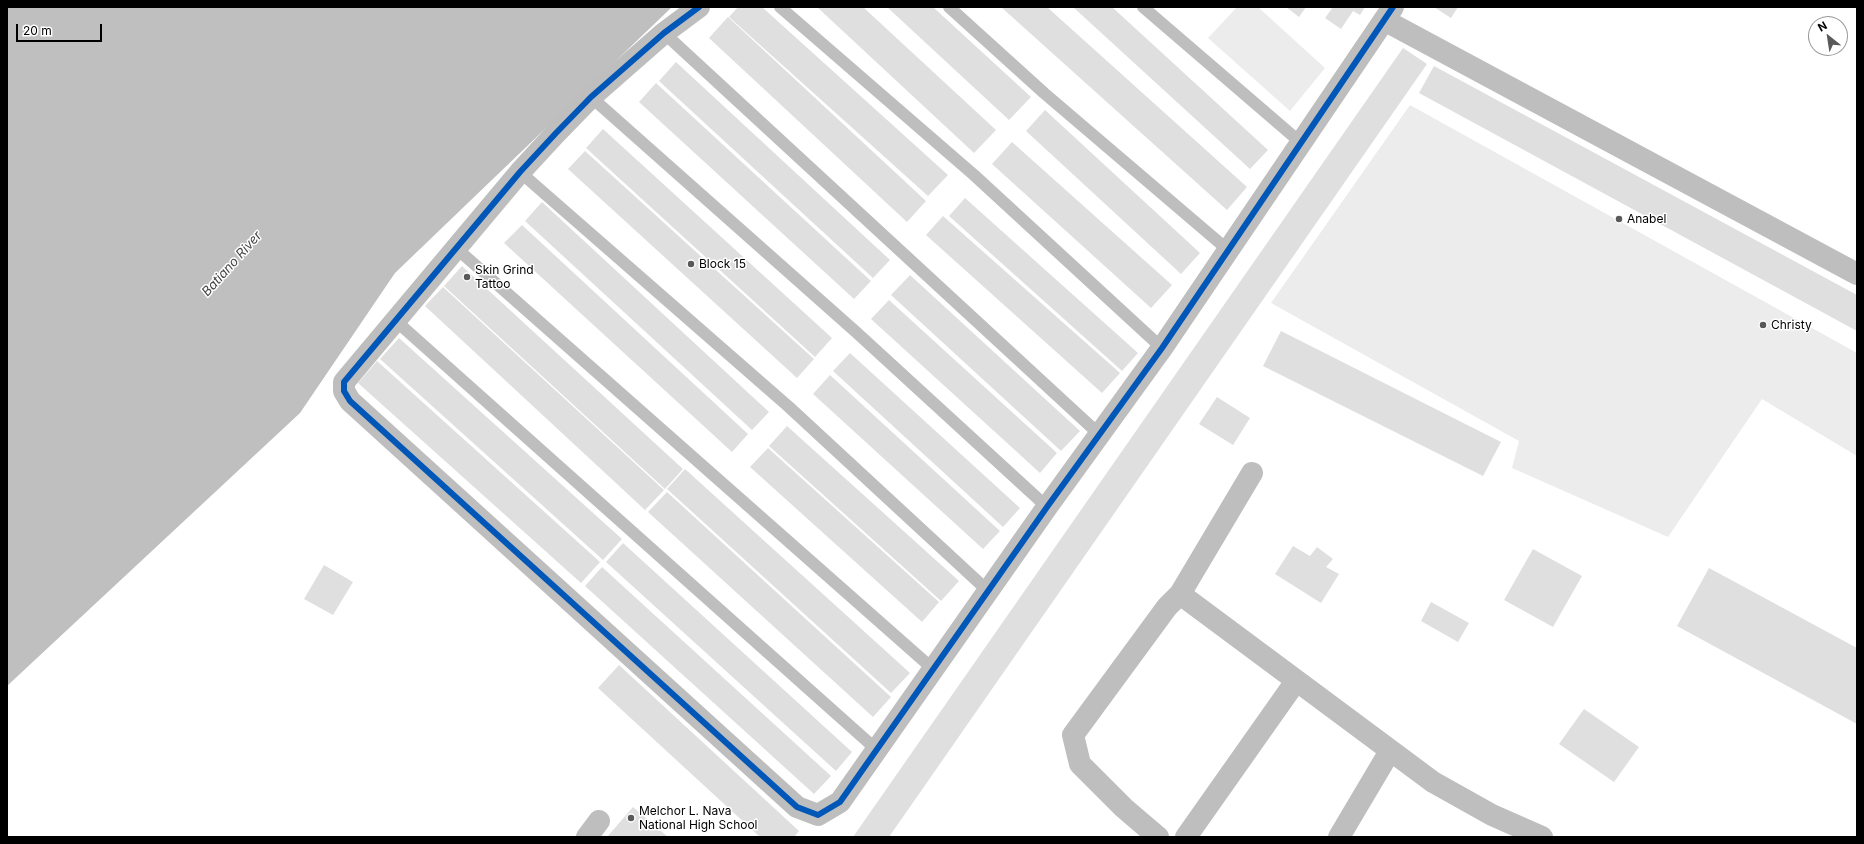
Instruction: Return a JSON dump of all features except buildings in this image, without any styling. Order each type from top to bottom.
[{"type":"street","points":[[698,7],[664,33],[591,97],[520,172],[344,382],[344,391],[350,401],[797,807],[818,815],[840,802],[877,750],[1047,507],[1162,348],[1388,13],[1857,274]]},
{"type":"street","points":[[1158,837],[1124,808],[1080,764],[1073,735],[1167,607],[1180,594],[1252,473]]},
{"type":"street","points":[[1180,594],[1433,782],[1492,815],[1542,837]]},
{"type":"street","points":[[1186,837],[1296,681]]},
{"type":"street","points":[[1339,837],[1390,751]]},
{"type":"lane","points":[[780,7],[974,175],[1162,348]]},
{"type":"lane","points":[[949,7],[1044,93],[1228,250]]},
{"type":"lane","points":[[1143,7],[1300,142]]},
{"type":"lane","points":[[664,33],[1100,435]]},
{"type":"lane","points":[[591,97],[856,332],[1047,507]]},
{"type":"lane","points":[[520,172],[789,407],[988,591]]},
{"type":"lane","points":[[456,248],[933,669]]},
{"type":"lane","points":[[396,321],[877,750]]},
{"type":"shaded area","points":[[1237,7],[1258,7],[1325,68],[1290,111],[1208,38]]},
{"type":"shaded area","points":[[1410,105],[1857,353],[1857,456],[1762,399],[1668,537],[1512,468],[1519,441],[1271,303]]},
{"type":"water","name":"Batiano River","points":[[7,7],[672,7],[395,273],[300,413],[7,686]]},
{"type":"cycle path","points":[[699,7],[664,33],[591,97],[556,133],[520,172],[344,382],[344,391],[350,401],[797,807],[818,815],[840,802],[1047,507],[1162,348],[1393,7]]},
{"type":"place","name":"Anabel","points":[[1619,219]]},
{"type":"place","name":"Block 15","points":[[691,264]]},
{"type":"place","name":"Skin Grind Tattoo","points":[[467,277]]},
{"type":"place","name":"Christy","points":[[1763,325]]},
{"type":"place","name":"Melchor L. Nava National High School","points":[[631,818]]}]
